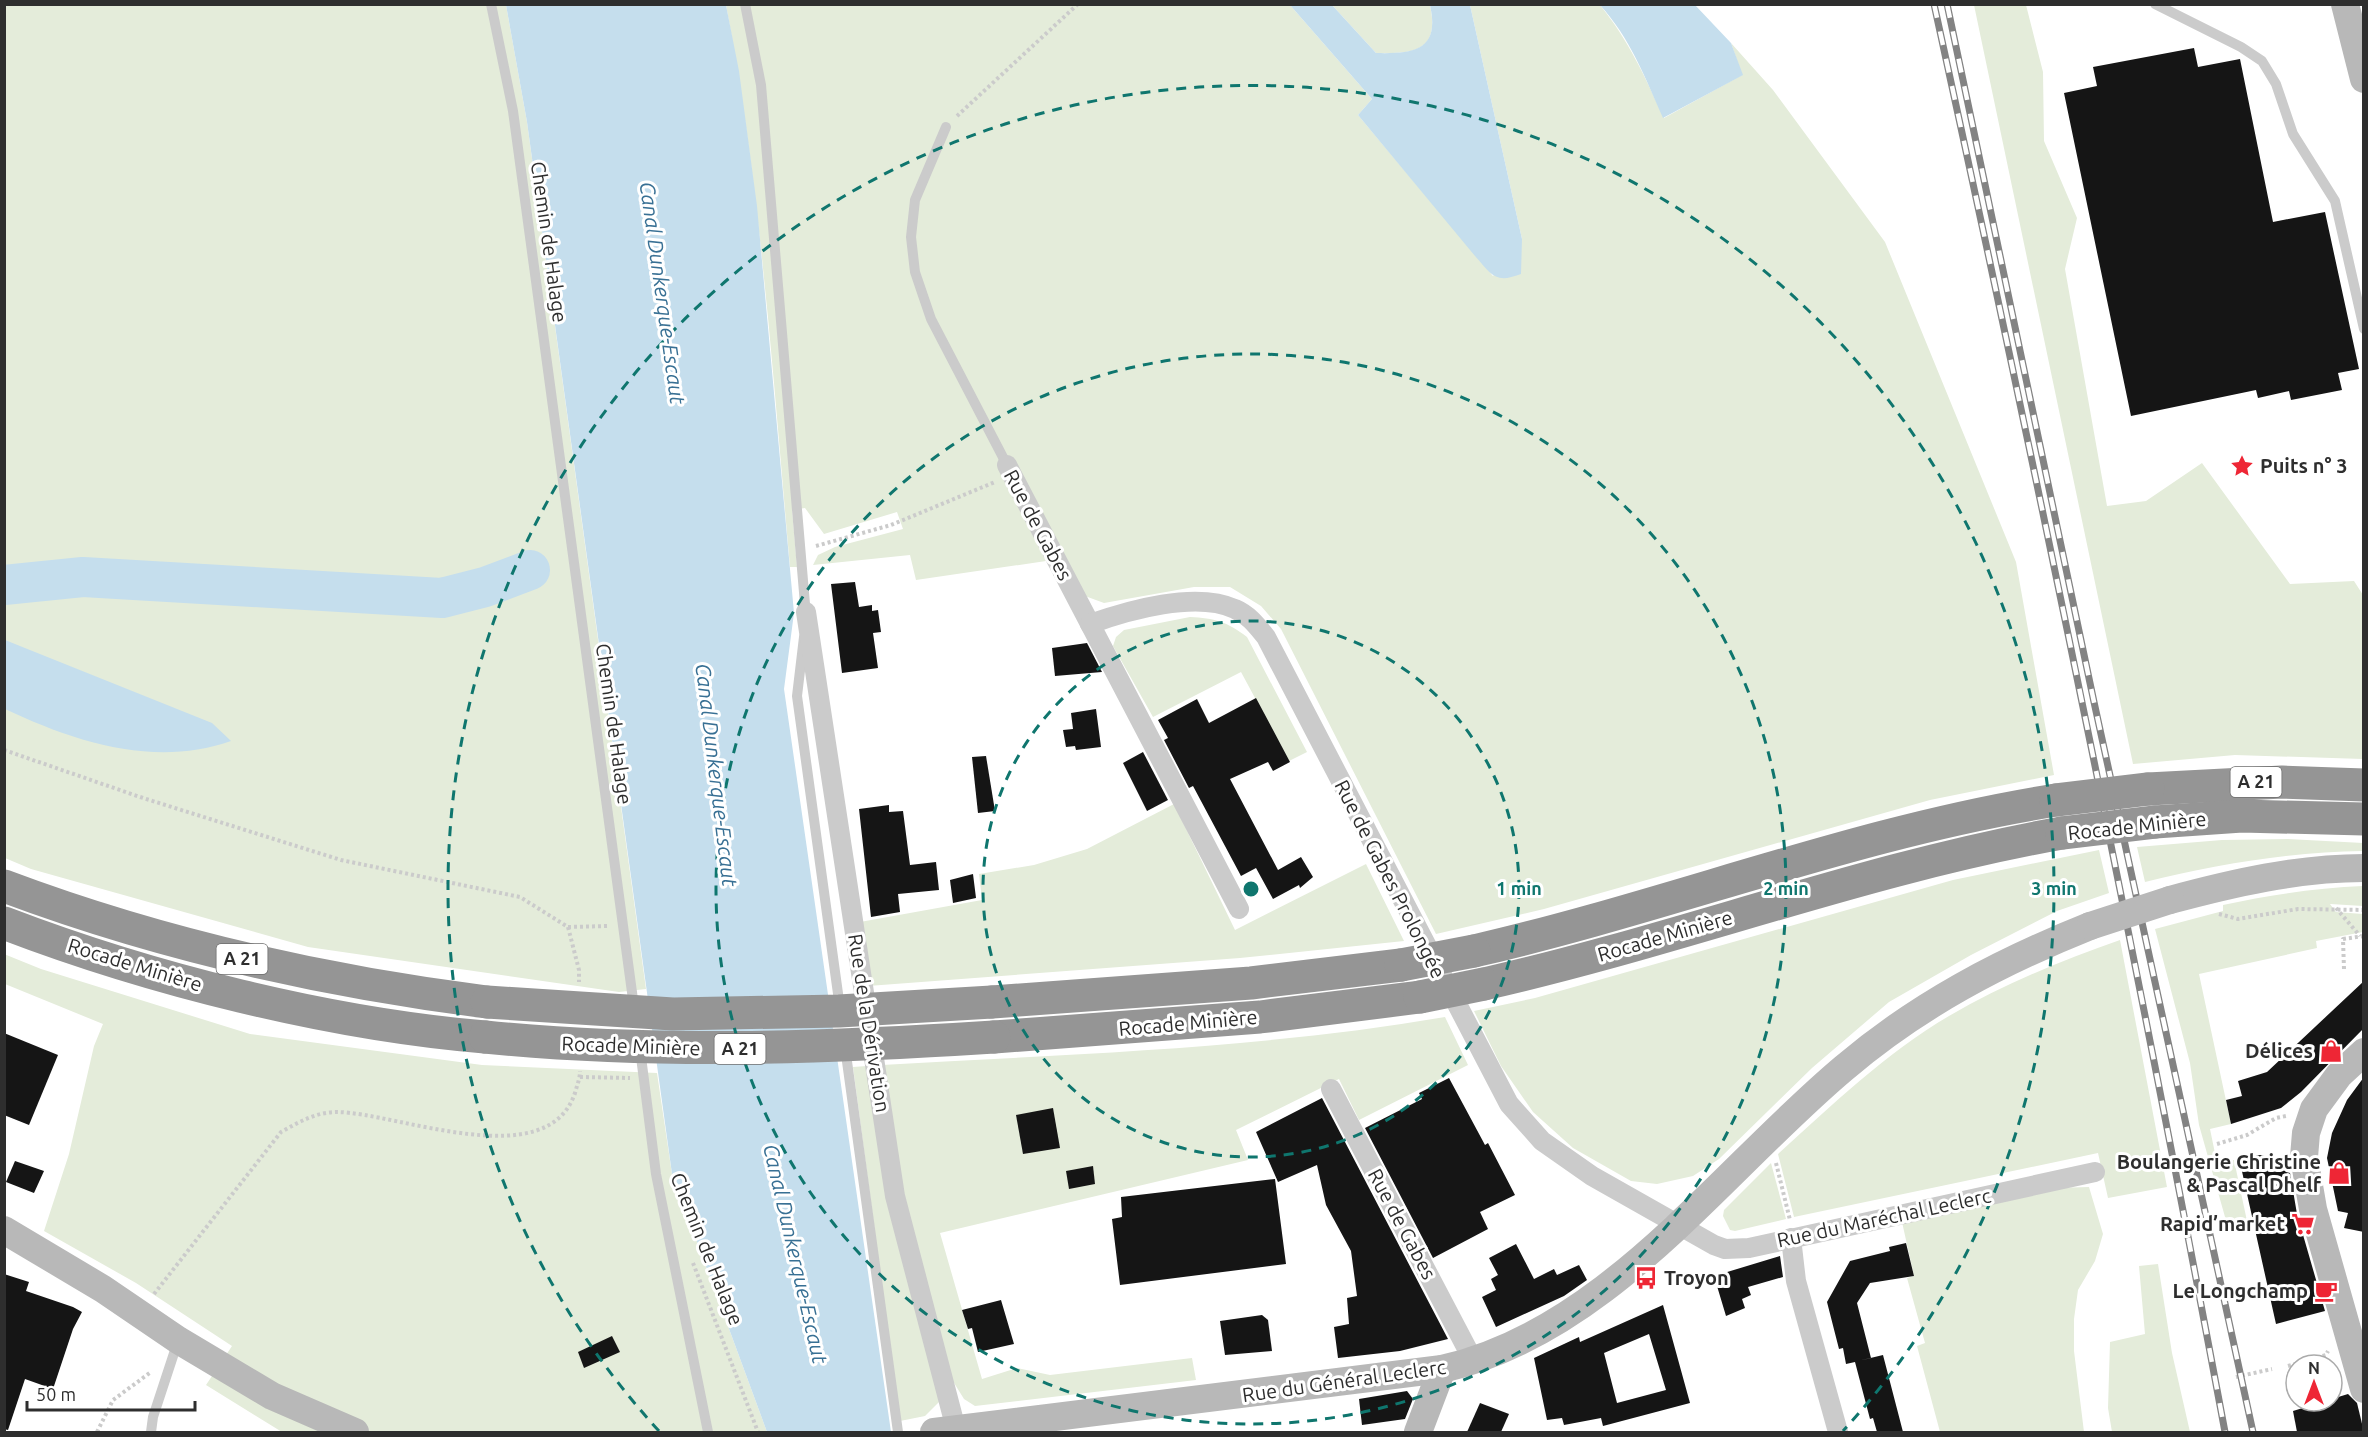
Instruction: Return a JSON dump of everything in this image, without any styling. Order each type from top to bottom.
[{"type":"highway","name":"Rocade Minière","points":[[4,886],[142,933],[250,960],[380,987],[487,1002],[673,1014],[839,1011],[1251,983],[1401,965],[1474,951],[1597,921],[1867,841],[1969,816],[2056,800],[2148,789],[2250,782],[2364,785]]},
{"type":"highway","name":"Rocade Minière","points":[[4,923],[78,949],[214,989],[343,1016],[452,1034],[569,1044],[706,1049],[808,1047],[994,1037],[1260,1017],[1420,997],[1595,957],[1932,860],[2062,834],[2155,822],[2242,816],[2364,819]]},
{"type":"street","points":[[2345,4],[2364,79]]},
{"type":"street","name":"Rue de Gabes","points":[[1009,470],[1239,909]]},
{"type":"street","name":"Rue de Gabes Prolongée","points":[[1090,624],[1185,602],[1203,601],[1236,609],[1251,619],[1266,637],[1509,1104],[1529,1128],[1556,1152],[1677,1225]]},
{"type":"street","name":"Rue de la Dérivation","points":[[806,612],[896,1196],[955,1431]]},
{"type":"street","name":"Rue du Général Leclerc","points":[[955,1431],[1442,1369],[1473,1360],[1522,1340],[1566,1316],[1636,1263],[1843,1068],[1905,1020],[1995,967],[2090,926],[2184,897],[2279,876],[2324,869],[2364,868]]},
{"type":"street","points":[[2364,1052],[2330,1086],[2310,1120],[2304,1145],[2306,1175],[2356,1332],[2364,1389]]},
{"type":"street","name":"Rue de Gabes","points":[[1331,1089],[1473,1360]]},
{"type":"street","name":"Rue du Maréchal Leclerc","points":[[1677,1225],[1725,1249],[1749,1248],[2095,1172]]},
{"type":"street","points":[[4,1230],[140,1312],[178,1340],[272,1395],[355,1432]]},
{"type":"street","points":[[1791,1238],[1796,1281],[1838,1432]]},
{"type":"street","points":[[1418,1432],[1442,1369]]},
{"type":"lane","name":"Chemin de Halage","points":[[491,4],[513,111],[636,1020]]},
{"type":"lane","points":[[745,4],[760,85],[806,612],[797,696],[898,1432]]},
{"type":"lane","points":[[2155,4],[2241,47],[2262,61],[2276,84],[2293,134],[2335,201],[2364,329]]},
{"type":"lane","name":"Rue de Gabes","points":[[946,127],[915,200],[911,237],[915,272],[931,319],[1009,470]]},
{"type":"lane","name":"Chemin de Halage","points":[[637,1031],[656,1174],[708,1432]]},
{"type":"lane","points":[[151,1432],[153,1417],[178,1340]]},
{"type":"path","points":[[946,127],[1078,4]]},
{"type":"path","points":[[801,551],[891,525],[1009,470]]},
{"type":"path","points":[[4,750],[143,798],[341,860],[520,897],[568,927],[623,925]]},
{"type":"path","points":[[2184,897],[2229,918],[2249,918],[2282,911],[2336,908],[2364,910]]},
{"type":"path","points":[[2336,908],[2362,936]]},
{"type":"path","points":[[568,927],[579,970],[579,994]]},
{"type":"path","points":[[2344,969],[2343,939],[2362,936]]},
{"type":"path","points":[[140,1312],[276,1139],[301,1120],[320,1113],[336,1112],[364,1114],[474,1136],[531,1133],[548,1126],[571,1103],[580,1077],[580,1065]]},
{"type":"path","points":[[580,1077],[644,1079]]},
{"type":"path","points":[[2217,1144],[2247,1135],[2281,1116],[2310,1120]]},
{"type":"path","points":[[1779,1174],[1791,1225],[1791,1238]]},
{"type":"path","name":"Chemin de Halage","points":[[692,1261],[759,1432]]},
{"type":"path","points":[[2327,1353],[2333,1341],[2356,1332]]},
{"type":"path","points":[[97,1432],[113,1400],[155,1369],[178,1340]]},
{"type":"path","points":[[2236,1377],[2272,1369]]},
{"type":"green space","points":[[5,5],[506,5],[527,122],[646,989],[619,992],[308,947],[31,869],[5,858]]},
{"type":"green space","points":[[726,5],[1290,5],[1372,99],[1358,115],[1493,276],[1522,239],[1470,5],[1600,5],[1628,45],[1664,118],[1742,75],[1731,43],[1773,90],[1885,242],[2016,562],[2054,775],[1930,800],[1544,909],[1436,934],[1281,629],[1261,606],[1230,587],[1194,587],[1104,603],[1085,596],[1000,472],[1046,561],[916,580],[910,555],[813,565],[818,555],[835,547],[903,529],[897,512],[824,534],[805,508],[792,510],[797,567],[790,567],[772,355],[757,215]]},
{"type":"green space","points":[[1332,5],[1430,5],[1431,32],[1428,41],[1421,47],[1402,52],[1376,53]]},
{"type":"green space","points":[[1974,5],[2026,5],[2043,72],[2044,141],[2077,218],[2065,269],[2107,506],[2146,501],[2202,463],[2290,584],[2354,581],[2363,595],[2363,759],[2235,755],[2133,764]]},
{"type":"green space","points":[[1190,617],[1220,622],[1247,637],[1307,752],[1289,761],[1241,672],[1153,717],[1113,646],[1116,637],[1124,630]]},
{"type":"green space","points":[[1174,804],[1235,930],[1366,864],[1404,941],[1240,958],[868,986],[860,922],[982,900],[979,874],[1034,865],[1087,849]]},
{"type":"green space","points":[[2288,839],[2363,843],[2363,851],[2254,860],[2145,882],[2137,847],[2222,840]]},
{"type":"green space","points":[[2099,850],[2109,893],[2057,911],[1971,955],[1889,1002],[1812,1068],[1719,1159],[1693,1176],[1657,1184],[1631,1181],[1573,1148],[1533,1112],[1501,1066],[1474,1011],[1535,998],[1953,880]]},
{"type":"green space","points":[[2363,886],[2363,906],[2330,904],[2336,912],[2363,914],[2363,932],[2316,941],[2317,948],[2199,974],[2231,1124],[2210,1129],[2217,1163],[2234,1160],[2247,1221],[2227,1224],[2199,1125],[2190,1063],[2155,929],[2223,911],[2223,905],[2240,901],[2310,890]]},
{"type":"green space","points":[[2120,940],[2167,1187],[2108,1198],[2098,1153],[1794,1217],[1778,1154],[1860,1080],[1903,1046],[1969,1004],[2033,974]]},
{"type":"green space","points":[[4,954],[41,969],[250,1034],[482,1065],[657,1073],[672,1174],[767,1432],[282,1432],[206,1385],[232,1346],[136,1283],[44,1231],[69,1154],[94,1046],[103,1024],[5,984]]},
{"type":"green space","points":[[1445,1017],[1468,1065],[1359,1120],[1339,1079],[1236,1130],[1248,1160],[940,1233],[982,1379],[1017,1368],[1050,1375],[1192,1358],[1196,1380],[975,1406],[964,1399],[951,1378],[911,1240],[882,1065],[1235,1043],[1375,1028]]},
{"type":"green space","points":[[867,1066],[940,1401],[925,1416],[900,1421],[853,1067]]},
{"type":"green space","points":[[1771,1163],[1786,1219],[1735,1231],[1730,1230],[1723,1216],[1724,1210]]},
{"type":"green space","points":[[2089,1187],[2103,1234],[2095,1261],[2078,1290],[2074,1319],[2074,1351],[2084,1432],[1940,1432],[1917,1346],[1925,1343],[1907,1278],[1914,1276],[1902,1222],[2054,1188]]},
{"type":"green space","points":[[2158,1264],[2172,1353],[2190,1432],[2112,1432],[2108,1408],[2110,1342],[2145,1334],[2139,1266]]},
{"type":"water","name":"Canal Dunkerque-Escaut","points":[[506,5],[726,5],[739,71],[757,206],[794,613],[784,689],[891,1432],[767,1432],[672,1174],[527,122]]},
{"type":"water","points":[[1290,5],[1332,5],[1376,53],[1390,53],[1413,50],[1428,40],[1432,20],[1430,5],[1470,5],[1522,239],[1521,274],[1500,278],[1490,273],[1475,256],[1358,115],[1372,99]]},
{"type":"water","points":[[1600,5],[1695,5],[1731,43],[1743,75],[1663,118],[1628,44]]},
{"type":"water","points":[[5,640],[212,723],[231,741],[202,749],[173,752],[116,748],[59,732],[5,709]]},
{"type":"building","points":[[2194,48],[2198,67],[2240,59],[2273,222],[2325,212],[2359,369],[2338,373],[2342,390],[2291,400],[2289,391],[2258,398],[2256,390],[2131,416],[2064,93],[2097,86],[2093,67]]},
{"type":"building","points":[[855,582],[859,607],[872,605],[872,611],[878,610],[881,632],[873,633],[878,668],[842,673],[831,584]]},
{"type":"building","points":[[1087,643],[1102,672],[1055,676],[1052,648]]},
{"type":"building","points":[[1256,698],[1290,762],[1273,771],[1268,762],[1230,779],[1278,870],[1301,857],[1313,877],[1300,888],[1299,885],[1273,899],[1256,868],[1241,876],[1193,786],[1189,788],[1164,740],[1168,738],[1158,720],[1197,699],[1209,723]]},
{"type":"building","points":[[1096,709],[1101,747],[1076,750],[1075,746],[1066,747],[1063,730],[1073,729],[1071,713]]},
{"type":"building","points":[[1143,752],[1168,800],[1147,811],[1123,763]]},
{"type":"building","points":[[986,756],[995,811],[978,813],[972,757]]},
{"type":"building","points":[[889,805],[889,812],[903,811],[910,865],[936,862],[939,890],[898,894],[900,912],[871,917],[859,809]]},
{"type":"building","points":[[973,874],[976,898],[953,903],[950,880]]},
{"type":"building","points":[[2364,981],[2364,1028],[2301,1092],[2281,1108],[2231,1124],[2226,1100],[2242,1096],[2238,1081],[2267,1072]]},
{"type":"building","points":[[4,1033],[58,1055],[29,1125],[4,1115]]},
{"type":"building","points":[[2364,1077],[2364,1232],[2344,1228],[2348,1213],[2338,1211],[2327,1158],[2332,1133],[2347,1100]]},
{"type":"building","points":[[1449,1078],[1485,1145],[1488,1143],[1515,1195],[1480,1212],[1488,1229],[1433,1258],[1365,1128],[1422,1099],[1419,1093]]},
{"type":"building","points":[[1322,1098],[1448,1339],[1400,1351],[1338,1358],[1334,1327],[1349,1324],[1347,1298],[1357,1296],[1351,1251],[1326,1205],[1317,1165],[1278,1182],[1256,1132]]},
{"type":"building","points":[[1053,1108],[1060,1148],[1023,1154],[1016,1115]]},
{"type":"building","points":[[2260,1155],[2275,1158],[2286,1172],[2290,1173],[2297,1214],[2325,1311],[2276,1324],[2239,1158]]},
{"type":"building","points":[[15,1161],[44,1171],[34,1193],[6,1182]]},
{"type":"building","points":[[1093,1166],[1095,1184],[1069,1189],[1066,1171]]},
{"type":"building","points":[[1275,1179],[1286,1264],[1120,1285],[1112,1219],[1122,1217],[1121,1197]]},
{"type":"building","points":[[1906,1243],[1914,1276],[1870,1283],[1857,1303],[1871,1358],[1883,1355],[1903,1432],[1877,1432],[1873,1418],[1870,1419],[1855,1362],[1846,1364],[1843,1348],[1839,1349],[1827,1302],[1850,1261],[1890,1251],[1889,1247]]},
{"type":"building","points":[[1516,1244],[1534,1279],[1554,1269],[1557,1275],[1579,1265],[1587,1280],[1564,1296],[1496,1327],[1482,1297],[1496,1290],[1491,1279],[1498,1275],[1489,1258]]},
{"type":"building","points":[[1780,1256],[1783,1277],[1748,1287],[1751,1295],[1742,1299],[1745,1308],[1726,1316],[1714,1276]]},
{"type":"building","points":[[4,1274],[29,1282],[26,1291],[82,1312],[73,1329],[53,1389],[25,1379],[8,1430],[4,1429]]},
{"type":"building","points":[[1001,1300],[1014,1344],[978,1352],[972,1328],[968,1329],[962,1310]]},
{"type":"building","points":[[1663,1305],[1690,1403],[1603,1426],[1601,1418],[1564,1425],[1562,1418],[1547,1420],[1534,1358],[1579,1337],[1580,1342]],"holes":[[[1649,1334],[1666,1390],[1617,1403],[1604,1353]]]},
{"type":"building","points":[[1262,1315],[1268,1320],[1272,1351],[1225,1355],[1220,1321]]},
{"type":"building","points":[[612,1336],[620,1352],[584,1368],[578,1352]]},
{"type":"building","points":[[1407,1391],[1413,1399],[1405,1419],[1362,1425],[1359,1399]]},
{"type":"building","points":[[2348,1394],[2357,1403],[2364,1432],[2297,1432],[2293,1413],[2344,1413],[2344,1395]]},
{"type":"building","points":[[1480,1403],[1509,1414],[1501,1432],[1467,1432]]},
{"type":"waterway","points":[[4,585],[83,577],[442,598],[485,587],[530,570]]},
{"type":"railway","points":[[1934,4],[2085,717],[2157,1074],[2225,1432]]},
{"type":"railway","points":[[1947,4],[2094,702],[2253,1432]]},
{"type":"place","name":"Puits n° 3","points":[[2242,466]]},
{"type":"place","name":"Délices","points":[[2331,1051]]},
{"type":"place","name":"Boulangerie Christine & Pascal Dhelf","points":[[2339,1173]]},
{"type":"place","name":"Rapid’market","points":[[2303,1224]]},
{"type":"place","name":"Troyon","points":[[1646,1278]]},
{"type":"place","name":"Le Longchamp","points":[[2326,1291]]}]
